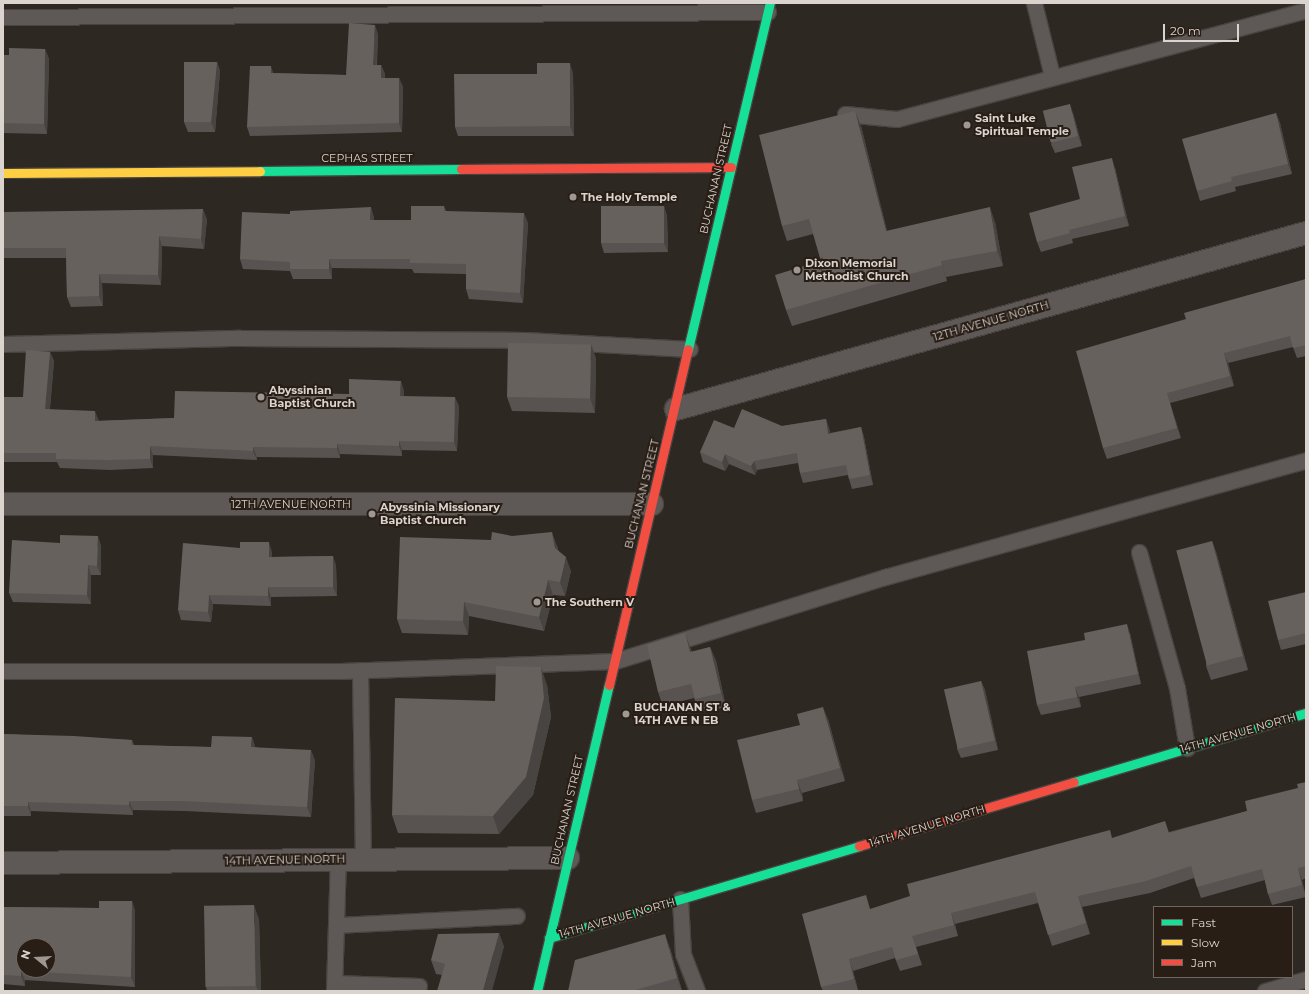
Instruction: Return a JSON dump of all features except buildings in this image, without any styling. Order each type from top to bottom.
[{"type":"street","name":"BUCHANAN STREET","points":[[536,991],[614,661],[676,409],[769,7]]},
{"type":"street","name":"CEPHAS STREET","points":[[3,172],[731,167]]},
{"type":"street","name":"12TH AVENUE NORTH","points":[[676,409],[1306,233]]},
{"type":"street","name":"12TH AVENUE NORTH","points":[[3,504],[652,504]]},
{"type":"street","name":"14TH AVENUE NORTH","points":[[549,938],[1306,713]]},
{"type":"street","name":"14TH AVENUE NORTH","points":[[3,863],[568,858]]},
{"type":"lane","points":[[1034,3],[1052,76]]},
{"type":"lane","points":[[3,17],[590,8],[769,7]]},
{"type":"lane","points":[[845,114],[897,119],[1052,76],[1306,10]]},
{"type":"lane","points":[[3,344],[264,338],[525,340],[690,349]]},
{"type":"lane","points":[[3,671],[360,670],[614,661],[885,576],[1306,460]]},
{"type":"lane","points":[[1139,552],[1177,688],[1187,748]]},
{"type":"lane","points":[[360,670],[363,859]]},
{"type":"lane","points":[[338,860],[335,987],[419,986]]},
{"type":"lane","points":[[680,899],[683,954],[697,991]]},
{"type":"lane","points":[[337,925],[517,916]]},
{"type":"lane","points":[[1265,991],[1306,979]]},
{"type":"traffic: fast","points":[[688,349],[770,3]]},
{"type":"traffic: fast","points":[[260,171],[461,169]]},
{"type":"traffic: fast","points":[[537,991],[609,685]]},
{"type":"traffic: fast","points":[[1074,782],[1306,713]]},
{"type":"traffic: fast","points":[[549,938],[859,846]]},
{"type":"traffic: slow","points":[[3,173],[260,171]]},
{"type":"traffic: jam","points":[[461,169],[731,167]]},
{"type":"traffic: jam","points":[[609,685],[688,349]]},
{"type":"traffic: jam","points":[[859,846],[1074,782]]},
{"type":"place","name":"Saint Luke Spiritual Temple","points":[[967,125]]},
{"type":"place","name":"The Holy Temple","points":[[573,197]]},
{"type":"place","name":"Dixon Memorial Methodist Church","points":[[797,270]]},
{"type":"place","name":"Abyssinian Baptist Church","points":[[261,397]]},
{"type":"place","name":"Abyssinia Missionary Baptist Church","points":[[372,514]]},
{"type":"place","name":"The Southern V","points":[[537,602]]},
{"type":"place","name":"BUCHANAN ST & 14TH AVE N EB","points":[[626,714]]}]
